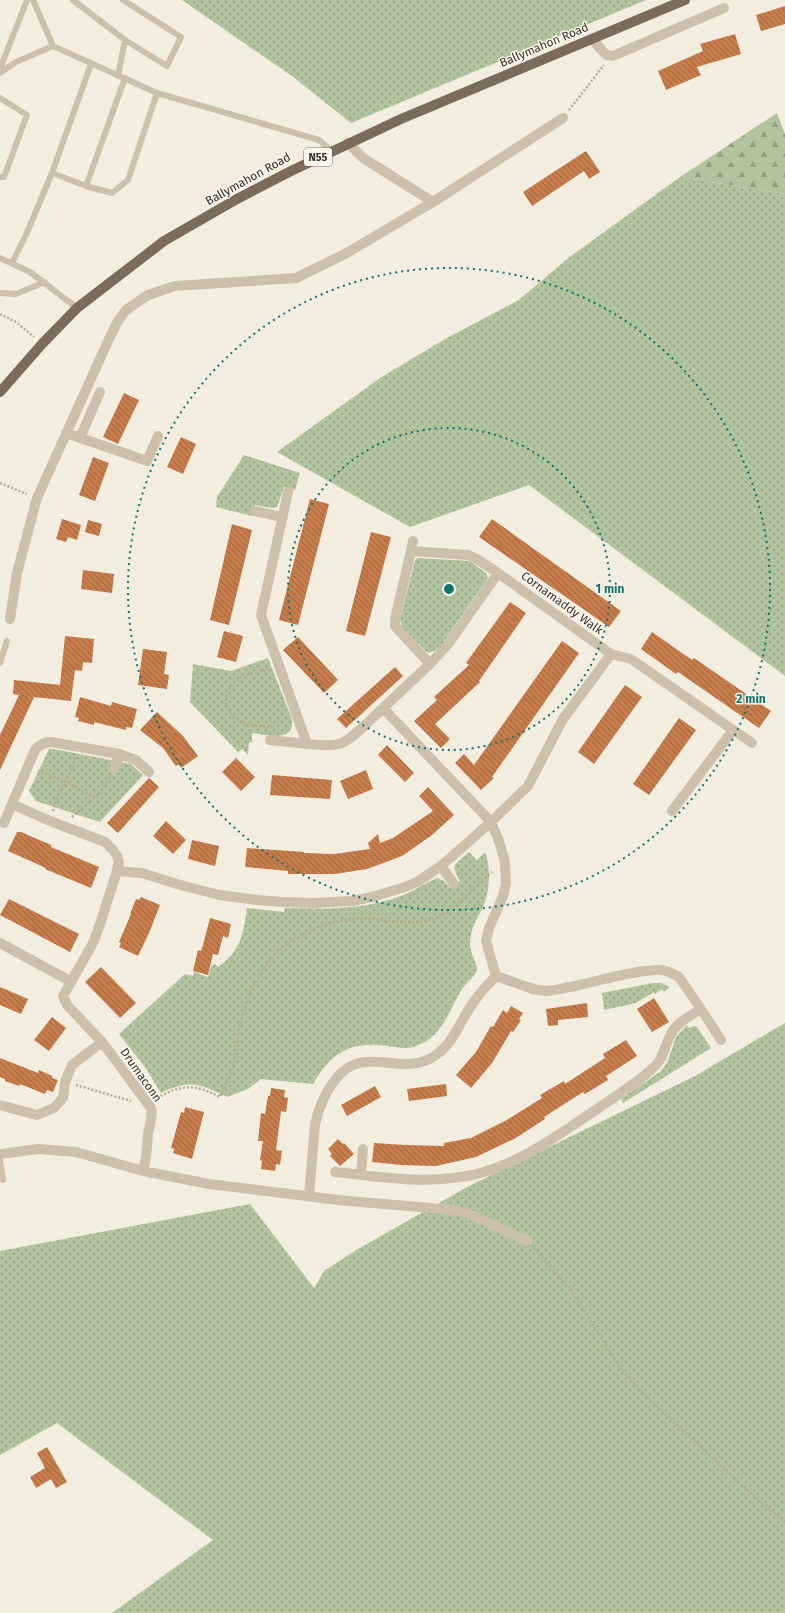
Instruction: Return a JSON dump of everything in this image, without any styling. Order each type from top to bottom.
[{"type":"main road","name":"Ballymahon Road","points":[[0,392],[42,344],[77,308],[164,241],[244,195],[332,150],[685,0]]},
{"type":"street","points":[[592,39],[604,54],[610,56],[623,52],[724,8]]},
{"type":"street","points":[[10,619],[17,573],[37,498],[113,330],[126,310],[148,295],[175,286],[296,278],[345,254],[433,202],[563,118]]},
{"type":"street","points":[[348,143],[363,158],[433,202]]},
{"type":"street","points":[[80,438],[100,392]]},
{"type":"street","points":[[66,433],[147,461],[158,436]]},
{"type":"street","points":[[288,492],[261,616],[307,744]]},
{"type":"street","points":[[254,510],[282,517]]},
{"type":"street","name":"Cornamaddy Walk","points":[[430,664],[395,626],[395,619],[412,546],[468,555],[477,559],[611,654],[631,659],[752,743]]},
{"type":"street","points":[[270,740],[307,744],[340,744],[358,730],[430,664],[449,643],[498,573]]},
{"type":"street","points":[[117,872],[142,873],[177,884],[239,898],[314,903],[352,901],[392,892],[417,882],[441,866],[528,786],[563,719],[611,654]]},
{"type":"street","points":[[382,708],[490,822],[502,850],[506,874],[503,896],[486,936],[487,947],[496,976]]},
{"type":"street","points":[[672,811],[733,730]]},
{"type":"street","points":[[4,823],[38,747],[46,742],[120,754],[136,760],[149,772]]},
{"type":"street","points":[[114,769],[120,754]]},
{"type":"street","name":"Drumaconn","points":[[12,804],[50,822],[105,842],[117,856],[117,872],[93,943],[70,981],[63,996],[102,1042],[151,1108],[152,1115],[148,1133],[147,1160],[143,1171]]},
{"type":"street","points":[[441,866],[454,884]]},
{"type":"street","points":[[0,943],[70,981]]},
{"type":"street","points":[[496,976],[533,989],[546,991],[656,970],[674,974],[679,977],[721,1040]]},
{"type":"street","points":[[309,1196],[316,1118],[321,1103],[336,1078],[348,1067],[361,1062],[406,1065],[422,1063],[435,1056],[447,1046],[480,992],[496,976]]},
{"type":"street","points":[[335,1172],[411,1180],[433,1180],[473,1175],[490,1171],[509,1163],[574,1125],[645,1075],[662,1059],[668,1039],[675,1028],[701,1009]]},
{"type":"street","points":[[0,1105],[37,1115],[54,1108],[63,1098],[65,1082],[72,1065],[102,1042]]},
{"type":"street","points":[[0,1154],[38,1149],[76,1152],[143,1171],[209,1184],[309,1196],[453,1210],[472,1215],[527,1241]]},
{"type":"street","points":[[361,1174],[364,1150]]},
{"type":"lane","points":[[0,69],[27,0]]},
{"type":"lane","points":[[33,0],[53,46],[157,93],[319,140],[332,150]]},
{"type":"lane","points":[[73,0],[125,40],[167,66],[181,37],[123,0]]},
{"type":"lane","points":[[86,186],[122,77],[125,40]]},
{"type":"lane","points":[[0,72],[16,62],[53,46]]},
{"type":"lane","points":[[12,263],[26,235],[52,173],[91,64]]},
{"type":"lane","points":[[52,173],[86,186],[112,193],[128,180],[157,93]]},
{"type":"lane","points":[[0,98],[27,115],[4,177],[0,177]]},
{"type":"lane","points":[[0,258],[12,263],[45,282],[77,308]]},
{"type":"lane","points":[[0,293],[16,294],[45,282]]},
{"type":"lane","points":[[0,663],[7,641]]},
{"type":"lane","points":[[0,1160],[3,1180]]},
{"type":"path","points":[[563,118],[610,56]]},
{"type":"path","points":[[0,314],[16,322],[42,344]]},
{"type":"path","points":[[0,483],[37,498]]},
{"type":"path","points":[[274,727],[252,725],[236,720],[229,714],[226,698],[229,688],[235,681],[278,665]]},
{"type":"path","points":[[50,822],[59,793],[66,782],[80,747]]},
{"type":"path","points":[[28,767],[66,782],[96,798]]},
{"type":"path","points":[[65,827],[72,816],[96,798],[104,789],[114,769]]},
{"type":"path","points":[[65,1082],[144,1104],[148,1104],[164,1094],[184,1087],[194,1087],[206,1090],[220,1097],[234,1062],[246,1001],[268,962],[279,951],[292,941],[316,928],[345,920],[367,918],[408,923],[435,918],[454,906],[492,872]]},
{"type":"path","points":[[527,1241],[571,1290],[621,1369],[650,1400],[755,1497],[785,1522]]},
{"type":"green space","points":[[182,0],[646,0],[351,123],[292,76]]},
{"type":"green space","points":[[777,113],[785,134],[785,194],[680,177]]},
{"type":"green space","points":[[680,177],[785,194],[785,676],[529,485],[410,527],[277,452],[380,378],[445,339],[519,300],[567,259]]},
{"type":"green space","points":[[244,455],[300,473],[295,490],[284,487],[277,507],[272,508],[255,505],[252,516],[216,507],[217,497]]},
{"type":"green space","points":[[418,558],[470,561],[486,573],[488,578],[442,644],[434,651],[428,653],[402,627],[400,620],[415,560]]},
{"type":"green space","points":[[268,658],[292,719],[292,727],[285,735],[279,736],[252,733],[252,742],[249,743],[248,755],[242,749],[238,752],[190,702],[193,664],[231,671]]},
{"type":"green space","points":[[49,749],[131,764],[143,775],[100,822],[36,801],[29,791]]},
{"type":"green space","points":[[469,852],[477,860],[484,853],[486,854],[489,868],[487,895],[470,939],[471,950],[477,971],[462,989],[446,1019],[436,1033],[423,1043],[414,1047],[406,1048],[375,1045],[353,1047],[343,1051],[327,1064],[313,1084],[261,1079],[248,1089],[227,1097],[202,1086],[195,1085],[180,1086],[161,1093],[145,1067],[119,1034],[185,974],[193,976],[194,972],[208,977],[211,967],[215,964],[218,967],[225,961],[240,941],[247,908],[284,912],[285,908],[344,908],[372,904],[401,896],[437,878],[444,881],[450,888],[460,881],[455,871],[456,864]]},
{"type":"green space","points":[[653,983],[661,983],[670,987],[664,992],[662,989],[655,994],[654,992],[636,1003],[604,1010],[602,993]]},
{"type":"green space","points":[[785,1023],[785,1613],[112,1613],[213,1540],[57,1423],[0,1455],[0,1251],[250,1204],[314,1288],[324,1271],[358,1249],[469,1186],[695,1076]]},
{"type":"green space","points":[[687,1025],[689,1028],[695,1026],[697,1027],[711,1048],[623,1103],[621,1099],[661,1071],[667,1063],[676,1037]]},
{"type":"building","points":[[785,6],[785,24],[761,31],[756,15]]},
{"type":"building","points":[[735,34],[741,54],[697,67],[701,75],[666,90],[658,71],[703,51],[700,44]]},
{"type":"building","points":[[586,151],[600,172],[589,179],[584,171],[532,206],[523,192]]},
{"type":"building","points":[[124,393],[139,400],[118,444],[103,437]]},
{"type":"building","points":[[181,437],[196,444],[183,474],[167,467]]},
{"type":"building","points":[[93,457],[109,463],[95,501],[79,495]]},
{"type":"building","points":[[310,499],[329,504],[298,625],[279,620]]},
{"type":"building","points":[[62,519],[81,525],[77,540],[68,537],[66,542],[56,539]]},
{"type":"building","points":[[492,519],[621,611],[609,627],[479,537]]},
{"type":"building","points":[[88,520],[102,524],[99,536],[85,532]]},
{"type":"building","points":[[232,524],[252,530],[229,625],[210,620]]},
{"type":"building","points":[[371,532],[391,537],[365,636],[346,631]]},
{"type":"building","points":[[83,570],[114,574],[112,593],[81,589]]},
{"type":"building","points":[[510,602],[526,613],[479,681],[480,682],[435,724],[450,739],[441,748],[414,721],[437,700],[434,697],[469,665],[466,663]]},
{"type":"building","points":[[224,631],[243,636],[236,662],[217,657]]},
{"type":"building","points":[[652,632],[692,660],[694,658],[771,711],[759,728],[678,672],[676,674],[641,649]]},
{"type":"building","points":[[65,636],[94,639],[92,663],[83,662],[82,671],[75,670],[71,701],[34,697],[0,770],[0,735],[19,695],[13,694],[14,680],[60,685]]},
{"type":"building","points":[[298,637],[338,680],[324,693],[283,650]]},
{"type":"building","points":[[562,641],[579,653],[492,777],[494,778],[481,790],[455,763],[464,754],[474,765]]},
{"type":"building","points":[[143,649],[167,652],[164,674],[169,675],[167,689],[138,685]]},
{"type":"building","points":[[395,667],[403,676],[346,728],[337,719]]},
{"type":"building","points":[[625,685],[642,697],[594,764],[578,752]]},
{"type":"building","points":[[80,697],[111,706],[112,702],[137,709],[132,728],[126,727],[126,730],[94,722],[94,725],[78,721],[79,718],[75,717]]},
{"type":"building","points":[[157,712],[183,736],[198,756],[181,768],[179,764],[176,766],[163,748],[140,730]]},
{"type":"building","points":[[679,718],[696,730],[649,795],[633,784]]},
{"type":"building","points":[[387,745],[414,773],[405,782],[378,755]]},
{"type":"building","points":[[236,758],[255,777],[241,791],[222,772]]},
{"type":"building","points":[[366,770],[373,789],[348,799],[340,781]]},
{"type":"building","points":[[272,775],[332,780],[330,799],[270,795]]},
{"type":"building","points":[[149,778],[159,787],[118,833],[107,823]]},
{"type":"building","points":[[428,787],[454,815],[432,835],[402,856],[367,869],[335,874],[288,874],[288,871],[245,867],[247,848],[334,854],[370,849],[368,843],[378,834],[380,843],[393,838],[433,811],[419,796]]},
{"type":"building","points":[[166,821],[186,840],[173,854],[153,836]]},
{"type":"building","points":[[17,832],[21,832],[51,845],[51,847],[99,867],[91,888],[45,869],[46,868],[8,851]]},
{"type":"building","points":[[192,840],[219,846],[215,866],[188,859]]},
{"type":"building","points":[[141,897],[160,905],[138,956],[119,947],[121,943],[119,942],[136,899],[139,900]]},
{"type":"building","points":[[9,899],[79,934],[70,952],[0,915]]},
{"type":"building","points":[[210,918],[231,924],[228,938],[223,936],[218,955],[213,954],[208,975],[193,971],[198,950],[201,951]]},
{"type":"building","points":[[101,967],[136,1003],[120,1018],[85,982]]},
{"type":"building","points":[[0,987],[28,999],[21,1014],[0,1005]]},
{"type":"building","points":[[654,998],[669,1022],[652,1032],[637,1009]]},
{"type":"building","points":[[587,1003],[588,1017],[558,1020],[558,1025],[548,1026],[546,1009]]},
{"type":"building","points":[[511,1006],[523,1013],[519,1019],[521,1020],[513,1032],[511,1031],[492,1063],[471,1088],[456,1075],[476,1052],[491,1026],[493,1027],[503,1010],[507,1013]]},
{"type":"building","points":[[52,1017],[66,1028],[49,1051],[34,1040]]},
{"type":"building","points":[[626,1040],[637,1056],[606,1076],[608,1080],[585,1094],[583,1092],[544,1117],[545,1119],[514,1139],[476,1157],[436,1166],[372,1162],[374,1143],[444,1146],[444,1143],[471,1138],[505,1121],[542,1098],[540,1095],[564,1081],[565,1084],[605,1058],[603,1054]]},
{"type":"building","points":[[0,1058],[38,1073],[39,1070],[52,1076],[52,1078],[58,1080],[53,1092],[47,1090],[45,1094],[20,1084],[19,1086],[5,1081],[5,1079],[0,1077]]},
{"type":"building","points":[[446,1084],[447,1096],[409,1101],[407,1089]]},
{"type":"building","points":[[375,1086],[381,1097],[347,1116],[341,1105]]},
{"type":"building","points":[[271,1088],[285,1090],[284,1097],[288,1098],[286,1112],[281,1111],[276,1150],[282,1151],[280,1165],[276,1164],[275,1171],[261,1169],[262,1161],[260,1160],[263,1141],[258,1141],[261,1113],[265,1114]]},
{"type":"building","points":[[185,1107],[204,1112],[192,1159],[173,1153],[174,1149],[171,1148],[181,1112],[184,1113]]},
{"type":"building","points":[[338,1139],[354,1154],[340,1166],[330,1156],[332,1154],[328,1149]]},
{"type":"building","points":[[47,1447],[67,1482],[56,1488],[51,1479],[36,1488],[30,1477],[45,1468],[37,1453]]}]
